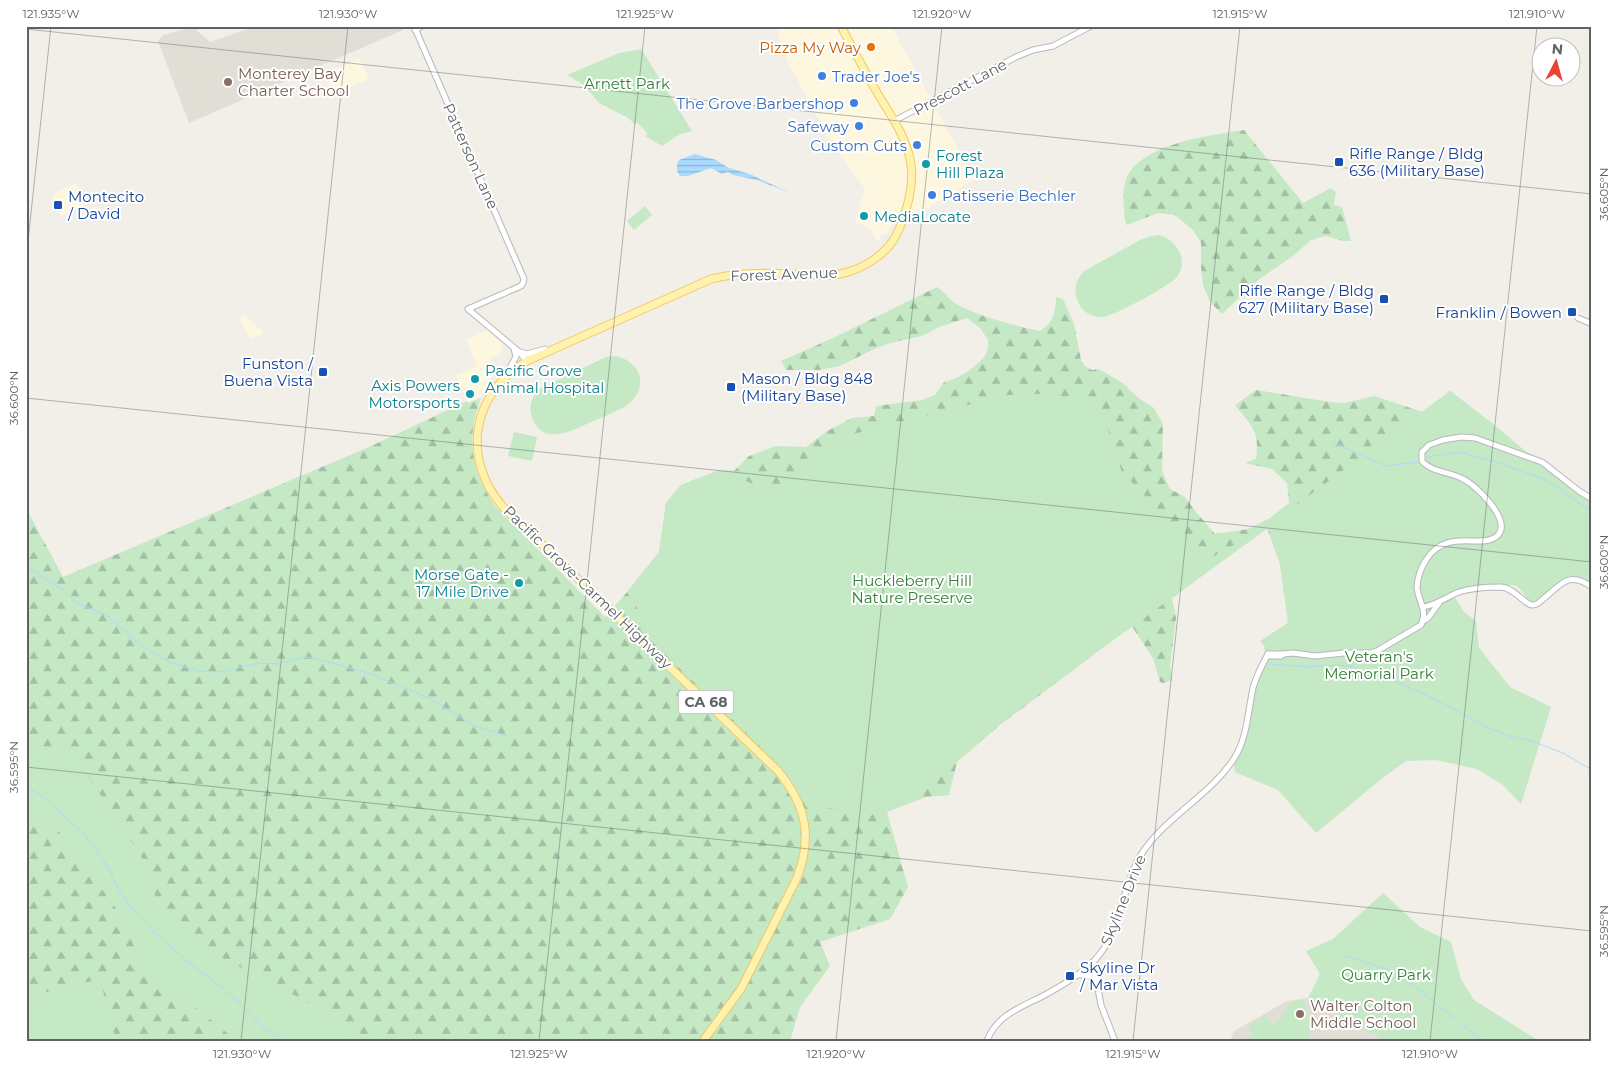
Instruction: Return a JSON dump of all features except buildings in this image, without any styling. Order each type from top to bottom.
[{"type":"main road","name":"Forest Avenue","points":[[490,394],[505,376],[527,361],[712,279],[729,274],[748,273],[834,275],[852,271],[869,263],[881,253],[896,237],[906,211],[912,189],[911,164],[905,143],[894,121],[866,74],[841,26]]},
{"type":"main road","name":"Pacific Grove-Carmel Highway","points":[[490,394],[481,418],[478,446],[483,474],[494,497],[778,772],[790,786],[801,808],[806,838],[802,865],[797,878],[741,989],[703,1041]]},
{"type":"street","points":[[410,26],[415,28],[422,26]]},
{"type":"street","name":"Prescott Lane","points":[[894,121],[1026,53],[1053,46],[1091,26]]},
{"type":"street","name":"Patterson Lane","points":[[415,28],[524,277],[524,282],[521,286],[468,309],[512,347]]},
{"type":"street","points":[[1578,318],[1592,324]]},
{"type":"street","points":[[518,351],[527,354],[542,351],[557,344],[562,345]]},
{"type":"street","points":[[512,347],[527,361]]},
{"type":"street","points":[[505,376],[516,357],[512,347]]},
{"type":"street","points":[[1423,621],[1423,607],[1417,588],[1423,565],[1429,556],[1443,545],[1454,540],[1476,541],[1492,539],[1498,535],[1501,527],[1500,518],[1496,511],[1470,482],[1424,463],[1422,454],[1429,445],[1456,437],[1475,438],[1542,462],[1592,499]]},
{"type":"street","points":[[1423,607],[1437,604],[1467,590],[1501,587],[1514,591],[1529,604],[1533,605],[1539,603],[1562,582],[1568,579],[1581,580],[1592,587]]},
{"type":"street","points":[[1420,598],[1437,604]]},
{"type":"street","name":"Skyline Drive","points":[[987,1041],[994,1028],[1004,1016],[1078,975],[1094,962],[1100,954],[1115,926],[1128,879],[1145,848],[1224,773],[1236,756],[1243,737],[1257,676],[1268,654],[1276,657],[1293,653],[1315,656],[1377,651],[1418,628],[1428,618],[1437,604]]},
{"type":"street","points":[[1097,982],[1100,954]]},
{"type":"street","points":[[1094,962],[1103,1011],[1115,1041]]},
{"type":"street","points":[[1078,975],[1088,975],[1097,982]]},
{"type":"shaded area","name":"Monterey Bay Charter School","points":[[256,26],[400,26],[403,30],[189,123],[158,41],[163,35],[193,27],[210,42]]},
{"type":"shaded area","points":[[776,26],[891,26],[975,180],[962,185],[963,187],[912,217],[897,216],[887,234],[883,234],[878,241],[869,228],[855,222],[865,189],[828,137],[788,62]]},
{"type":"shaded area","points":[[360,58],[369,79],[333,95],[324,74]]},
{"type":"shaded area","points":[[76,183],[86,205],[61,216],[53,194]]},
{"type":"shaded area","points":[[245,315],[263,332],[262,334],[251,339],[239,318]]},
{"type":"shaded area","points":[[487,330],[503,345],[500,353],[489,359],[495,373],[481,396],[468,403],[456,375],[477,366],[466,340]]},
{"type":"shaded area","name":"Walter Colton Middle School","points":[[1308,998],[1386,1041],[1230,1041],[1234,1031],[1287,1001]]},
{"type":"green space","name":"Arnett Park","points":[[641,49],[692,131],[680,134],[662,146],[645,136],[648,134],[638,123],[635,124],[628,118],[599,103],[584,85],[567,75],[619,53]]},
{"type":"green space","points":[[1244,130],[1303,203],[1331,188],[1336,192],[1334,205],[1342,207],[1351,241],[1343,241],[1326,236],[1311,240],[1293,256],[1258,280],[1222,314],[1210,302],[1203,285],[1201,243],[1193,230],[1175,215],[1158,213],[1127,225],[1123,197],[1124,188],[1132,170],[1143,159],[1158,150],[1194,139]]},
{"type":"green space","points":[[645,206],[652,215],[634,230],[627,221]]},
{"type":"green space","points":[[1159,235],[1176,246],[1181,258],[1180,271],[1173,281],[1130,306],[1103,317],[1087,313],[1081,307],[1075,291],[1079,277],[1084,271],[1142,239]]},
{"type":"green space","points":[[937,287],[955,303],[968,310],[998,321],[1040,331],[1053,317],[1056,297],[1063,299],[1074,324],[1081,360],[1085,366],[1092,370],[1099,369],[1124,384],[1137,397],[1154,408],[1163,424],[1162,471],[1170,489],[1185,497],[1215,534],[1248,529],[1270,518],[1289,503],[1287,483],[1272,469],[1245,463],[1256,459],[1256,435],[1235,405],[1256,390],[1345,403],[1374,396],[1423,412],[1450,391],[1493,424],[1574,492],[1592,503],[1592,582],[1583,578],[1569,576],[1534,602],[1529,600],[1518,586],[1501,584],[1469,586],[1434,600],[1284,593],[1280,564],[1267,528],[1172,598],[1176,618],[1170,666],[1172,680],[1164,683],[1160,682],[1153,658],[1129,622],[1087,660],[1001,724],[957,762],[949,795],[926,797],[887,812],[908,887],[890,919],[820,942],[830,966],[800,1007],[790,1041],[26,1041],[26,508],[63,577],[369,447],[467,401],[468,403],[481,398],[473,427],[472,441],[476,467],[487,492],[495,506],[605,617],[659,552],[666,503],[681,485],[720,470],[734,471],[749,456],[776,446],[806,447],[827,431],[852,418],[874,416],[876,406],[922,400],[935,395],[944,382],[962,375],[980,362],[987,352],[988,340],[981,329],[967,318],[939,327],[922,336],[890,343],[874,349],[840,366],[819,370],[786,370],[781,361],[833,338]]},
{"type":"green space","points":[[615,356],[632,364],[640,377],[638,392],[626,406],[567,432],[550,434],[543,432],[537,426],[532,417],[531,406],[534,395],[539,389],[606,357]]},
{"type":"green space","name":"Huckleberry Hill Nature Preserve","points":[[1450,391],[1493,424],[1574,492],[1592,503],[1592,582],[1583,578],[1569,576],[1534,602],[1520,588],[1514,585],[1469,586],[1452,593],[1464,612],[1476,621],[1479,648],[1510,687],[1551,707],[1521,804],[1503,785],[1477,769],[1436,760],[1406,761],[1316,833],[1278,790],[1235,772],[1234,767],[1256,684],[1268,660],[1268,654],[1260,641],[1288,623],[1280,564],[1268,528],[1042,692],[887,812],[806,807],[795,784],[782,767],[641,631],[646,625],[628,591],[659,552],[666,503],[681,485],[720,470],[758,486],[782,488],[824,452],[853,434],[1008,395],[1039,394],[1074,397],[1103,415],[1122,472],[1207,560],[1272,523]]},
{"type":"green space","points":[[514,432],[537,437],[532,461],[508,456]]},
{"type":"green space","points":[[26,743],[75,756],[142,858],[160,910],[188,938],[211,952],[352,1025],[345,1041],[237,1041],[142,965],[121,915],[54,825],[26,816]]},
{"type":"green space","name":"Quarry Park","points":[[1383,893],[1420,927],[1451,942],[1461,979],[1474,1000],[1539,1041],[1386,1041],[1308,998],[1320,974],[1306,951],[1333,939]]},
{"type":"green space","points":[[100,979],[116,1041],[26,1041],[26,997]]},
{"type":"green space","points":[[1304,1000],[1310,1022],[1309,1041],[1256,1041],[1246,1039],[1253,1035],[1248,1026],[1257,1021],[1263,1030],[1258,1020],[1266,1015],[1272,1025],[1280,1019],[1290,1002]]},
{"type":"water","points":[[695,154],[716,160],[729,168],[750,174],[788,192],[757,180],[733,175],[728,172],[722,174],[711,168],[688,176],[680,176],[677,168],[679,160]]},
{"type":"waterway","points":[[1332,442],[1386,466],[1418,462]]},
{"type":"waterway","points":[[1428,457],[1459,452],[1496,462],[1546,480],[1592,512]]},
{"type":"waterway","points":[[26,566],[63,590],[77,603],[106,615],[140,645],[167,661],[199,671],[222,672],[258,663],[278,664],[306,657],[318,659],[368,673],[427,697],[475,726],[507,736]]},
{"type":"waterway","points":[[1270,664],[1308,667],[1338,665],[1357,667]]},
{"type":"waterway","points":[[1384,676],[1433,698],[1487,727],[1508,736],[1529,740],[1563,753],[1592,770]]},
{"type":"waterway","points":[[26,788],[40,794],[83,833],[108,866],[118,889],[130,906],[154,932],[188,962],[219,985],[262,1026],[281,1041]]},
{"type":"waterway","points":[[1346,956],[1398,973],[1483,1041]]},
{"type":"place","name":"Pizza My Way","points":[[871,47]]},
{"type":"place","name":"Trader Joe's","points":[[822,76]]},
{"type":"place","name":"Monterey Bay Charter School","points":[[228,82]]},
{"type":"place","name":"The Grove Barbershop","points":[[854,103]]},
{"type":"place","name":"Safeway","points":[[859,126]]},
{"type":"place","name":"Custom Cuts","points":[[917,145]]},
{"type":"place","name":"Rifle Range / Bldg 636 (Military Base)","points":[[1339,162]]},
{"type":"place","name":"Forest Hill Plaza","points":[[926,164]]},
{"type":"place","name":"Patisserie Bechler","points":[[932,195]]},
{"type":"place","name":"Montecito / David","points":[[58,205]]},
{"type":"place","name":"MediaLocate","points":[[864,216]]},
{"type":"place","name":"Rifle Range / Bldg 627 (Military Base)","points":[[1384,299]]},
{"type":"place","name":"Franklin / Bowen","points":[[1572,312]]},
{"type":"place","name":"Funston / Buena Vista","points":[[323,372]]},
{"type":"place","name":"Pacific Grove Animal Hospital","points":[[475,379]]},
{"type":"place","name":"Mason / Bldg 848 (Military Base)","points":[[731,387]]},
{"type":"place","name":"Axis Powers Motorsports","points":[[470,394]]},
{"type":"place","name":"Morse Gate - 17 Mile Drive","points":[[519,583]]},
{"type":"place","name":"Skyline Dr / Mar Vista","points":[[1070,976]]},
{"type":"place","name":"Walter Colton Middle School","points":[[1300,1014]]},
{"type":"park label","name":"Veteran's Memorial Park","points":[[1379,664]]}]
